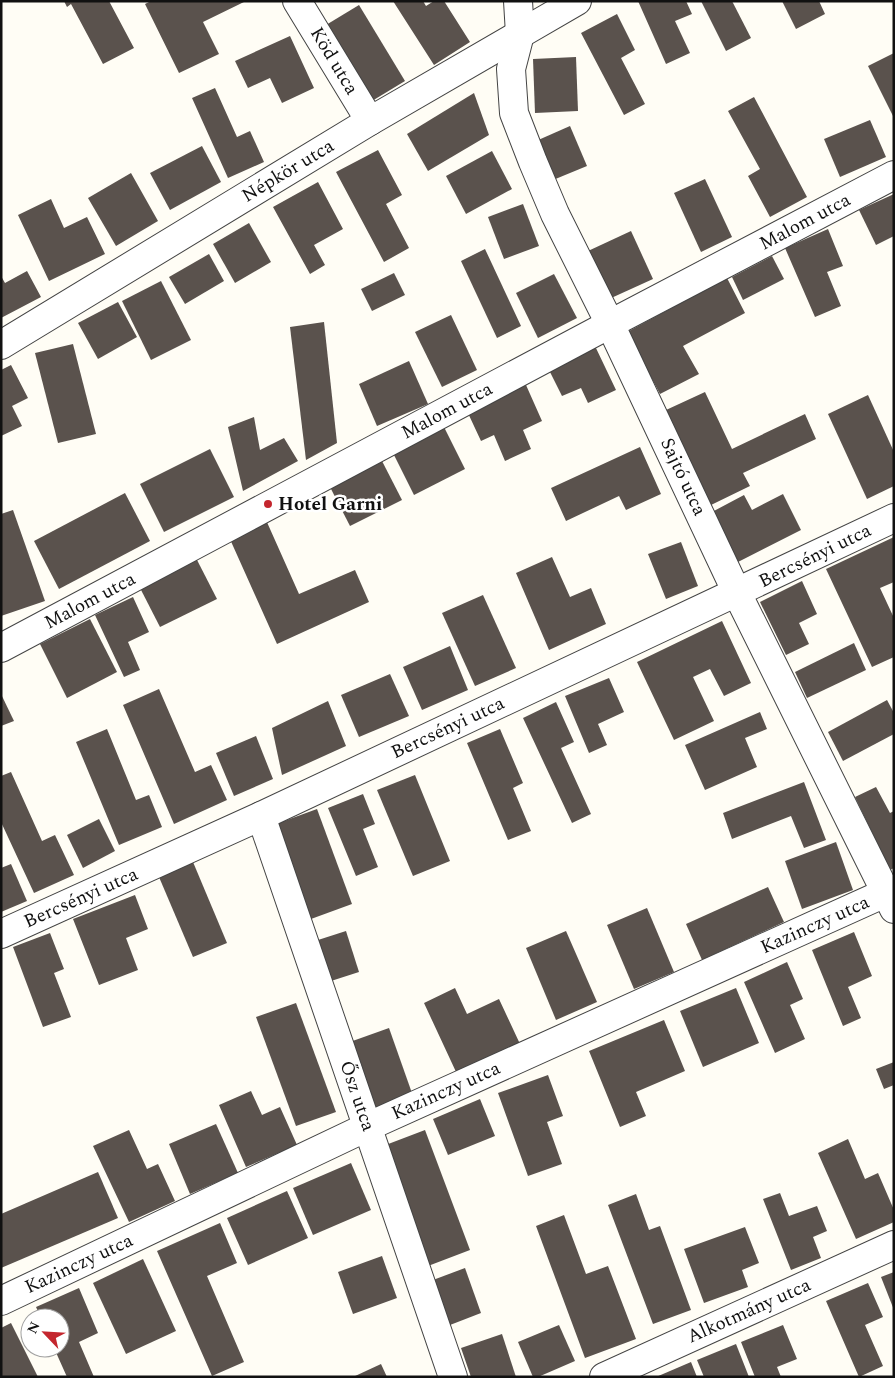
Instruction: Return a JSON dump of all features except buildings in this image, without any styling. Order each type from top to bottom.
[{"type":"street","name":"Köd utca","points":[[297,1],[370,121]]},
{"type":"street","name":"Sajtó utca","points":[[518,1],[520,34],[511,69],[514,113],[555,214],[610,324],[738,593],[891,897]]},
{"type":"street","name":"Népkör utca","points":[[1,345],[370,121],[578,1]]},
{"type":"street","name":"Malom utca","points":[[1,648],[894,175]]},
{"type":"street","name":"Bercsényi utca","points":[[1,934],[261,816],[894,518]]},
{"type":"street","name":"Ősz utca","points":[[261,816],[453,1377]]},
{"type":"street","name":"Kazinczy utca","points":[[1,1301],[367,1127],[891,897]]},
{"type":"street","name":"Alkotmány utca","points":[[604,1377],[894,1245]]},
{"type":"place","name":"Hotel Garni","points":[[268,504]]}]
